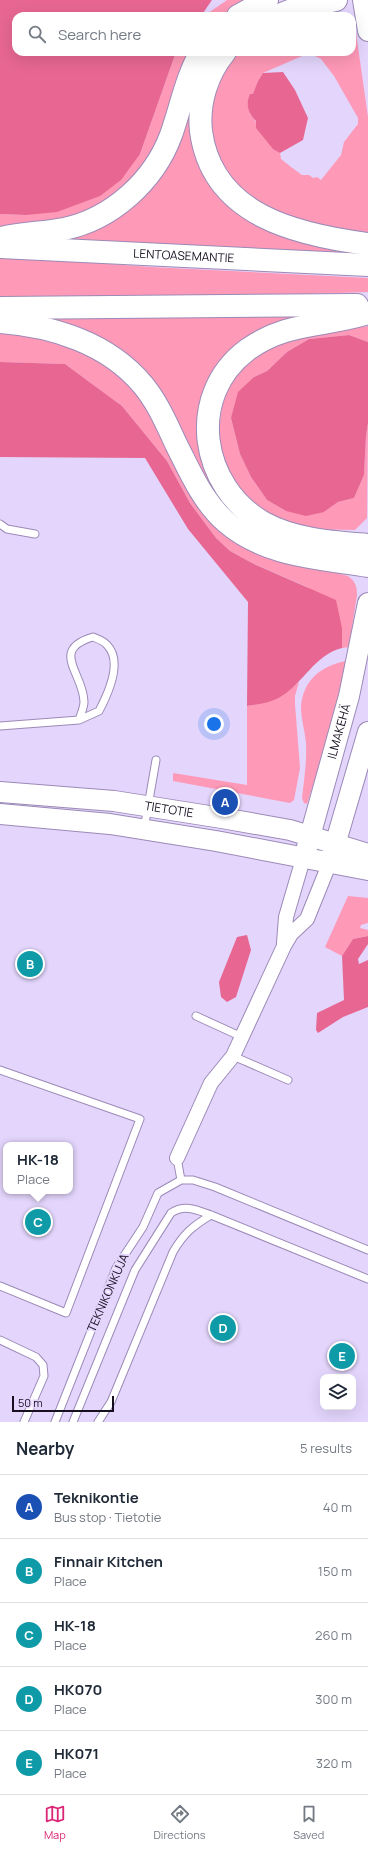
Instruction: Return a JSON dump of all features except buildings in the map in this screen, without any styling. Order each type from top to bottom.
[{"type":"highway","points":[[245,12],[267,0]]},
{"type":"highway","points":[[287,12],[297,8],[336,0]]},
{"type":"highway","points":[[0,238],[64,229],[92,219],[112,209],[140,186],[154,167],[171,136],[184,90],[193,66],[199,56]]},
{"type":"highway","points":[[222,56],[212,72],[205,89],[200,121],[202,139],[208,158],[216,174],[227,189],[237,200],[256,213],[274,222],[304,232],[368,244]]},
{"type":"highway","name":"LENTOASEMANTIE","points":[[0,247],[368,265]]},
{"type":"highway","points":[[0,308],[368,305]]},
{"type":"highway","points":[[368,313],[296,327],[263,341],[247,350],[233,363],[216,388],[208,414],[208,436],[211,454],[223,484],[242,506],[265,524],[300,536],[368,545]]},
{"type":"highway","points":[[0,322],[46,329],[80,339],[102,350],[123,364],[143,385],[158,407],[206,500],[226,522],[256,542],[288,553],[368,566]]},
{"type":"main road","points":[[363,0],[368,31]]},
{"type":"main road","name":"ILMAKEHÄ","points":[[303,859],[349,696],[368,603]]},
{"type":"main road","points":[[330,862],[368,732]]},
{"type":"main road","name":"TIETOTIE","points":[[0,792],[114,801],[290,830],[368,854]]},
{"type":"main road","name":"TIETOTIE","points":[[0,814],[110,824],[144,829],[368,870]]},
{"type":"street","points":[[284,946],[286,918],[303,859]]},
{"type":"street","points":[[177,1158],[211,1083],[233,1056],[284,946],[291,934],[307,919],[330,862]]},
{"type":"lane","points":[[0,524],[7,529],[35,534]]},
{"type":"lane","points":[[0,726],[79,720],[99,711],[112,678],[114,656],[107,644],[93,636],[83,640],[72,648],[70,662],[81,687],[84,702],[79,720]]},
{"type":"lane","points":[[144,829],[156,760]]},
{"type":"lane","points":[[196,1016],[242,1037]]},
{"type":"lane","points":[[233,1056],[288,1080]]},
{"type":"lane","points":[[0,1070],[140,1119],[66,1313],[0,1286]]},
{"type":"lane","points":[[177,1158],[181,1180],[193,1180],[215,1186],[368,1250]]},
{"type":"lane","name":"TEKNIKONKUJA","points":[[55,1422],[116,1268],[143,1227],[158,1193],[181,1180]]},
{"type":"lane","points":[[73,1422],[135,1270],[171,1213],[178,1209],[188,1208],[212,1214],[368,1279]]},
{"type":"lane","points":[[98,1422],[111,1402],[173,1252],[182,1237],[194,1225],[212,1214]]},
{"type":"lane","points":[[0,1340],[36,1356],[43,1365],[44,1376],[24,1422]]},
{"type":"shaded area","points":[[0,0],[212,0],[204,12],[12,12],[12,56],[175,56],[140,154],[121,180],[100,196],[57,212],[26,215],[0,214]]},
{"type":"shaded area","points":[[227,0],[248,0],[229,12],[210,12]]},
{"type":"shaded area","points":[[356,33],[368,117],[368,236],[328,230],[254,203],[232,181],[215,152],[209,121],[214,90],[229,61],[234,56],[302,56],[263,73],[258,81],[250,114],[267,140],[280,153],[281,159],[302,175],[309,175],[313,178],[317,177],[321,180],[341,155],[344,142],[358,124],[358,118],[334,76],[321,59],[315,56],[356,56]]},
{"type":"shaded area","points":[[175,56],[191,56],[153,159],[114,200],[64,223],[0,228],[0,214],[26,215],[140,154]]},
{"type":"shaded area","points":[[283,72],[295,90],[308,118],[303,140],[280,153],[273,149],[256,128],[256,121],[251,115],[248,102],[250,94],[253,94],[263,73]]},
{"type":"shaded area","points":[[204,77],[213,181],[368,255],[50,239],[109,221]]},
{"type":"shaded area","points":[[0,256],[151,267],[368,278],[368,292],[183,298],[0,298]]},
{"type":"shaded area","points":[[22,315],[317,316],[286,323],[203,396],[199,407],[199,438],[253,530],[220,505],[158,390]]},
{"type":"shaded area","points":[[368,326],[368,342],[349,335],[309,339],[287,352],[267,371],[254,377],[231,418],[240,454],[251,477],[267,500],[286,511],[324,512],[338,502],[354,498],[364,475],[368,423],[367,518],[355,530],[307,529],[270,518],[243,498],[226,471],[217,441],[224,394],[232,379],[251,358],[285,341],[315,333]]},
{"type":"shaded area","points":[[0,327],[82,346],[131,383],[254,551],[348,576],[354,582],[357,589],[349,647],[342,648],[342,628],[307,587],[252,563],[230,551],[216,538],[190,503],[167,461],[122,406],[65,364],[0,362]]},
{"type":"shaded area","points":[[349,335],[368,342],[368,423],[364,475],[354,498],[338,502],[324,512],[306,516],[286,511],[267,500],[251,477],[240,454],[231,418],[238,392],[254,377],[267,371],[287,352],[309,339]]},
{"type":"shaded area","points":[[0,362],[65,364],[122,406],[167,461],[190,503],[216,538],[230,551],[252,563],[336,600],[342,628],[342,648],[332,652],[316,663],[296,684],[280,697],[268,702],[247,706],[248,602],[188,529],[145,458],[0,457]]},
{"type":"shaded area","points":[[346,661],[330,731],[307,804],[304,803],[302,798],[306,750],[301,712],[302,697],[310,682],[321,671],[329,666]]},
{"type":"shaded area","points":[[299,682],[295,696],[295,704],[300,768],[294,800],[290,803],[173,781],[173,773],[247,785],[247,706],[262,703],[275,698],[288,691]]},
{"type":"shaded area","points":[[348,896],[368,898],[368,923],[361,925],[360,928],[368,930],[368,936],[353,939],[342,956],[325,947]]},
{"type":"shaded area","points":[[247,935],[251,950],[236,997],[227,1002],[221,997],[219,982],[237,937]]},
{"type":"shaded area","points":[[368,936],[368,944],[358,959],[359,964],[368,960],[368,1007],[343,1017],[318,1033],[316,1030],[317,1013],[344,1000],[342,956],[353,939]]},
{"type":"place","name":"Teknikontie","points":[[225,802]]},
{"type":"place","name":"Finnair Kitchen","points":[[30,964]]},
{"type":"place","name":"HK-18","points":[[38,1222]]},
{"type":"place","name":"HK070","points":[[223,1328]]},
{"type":"place","name":"HK071","points":[[342,1356]]}]
